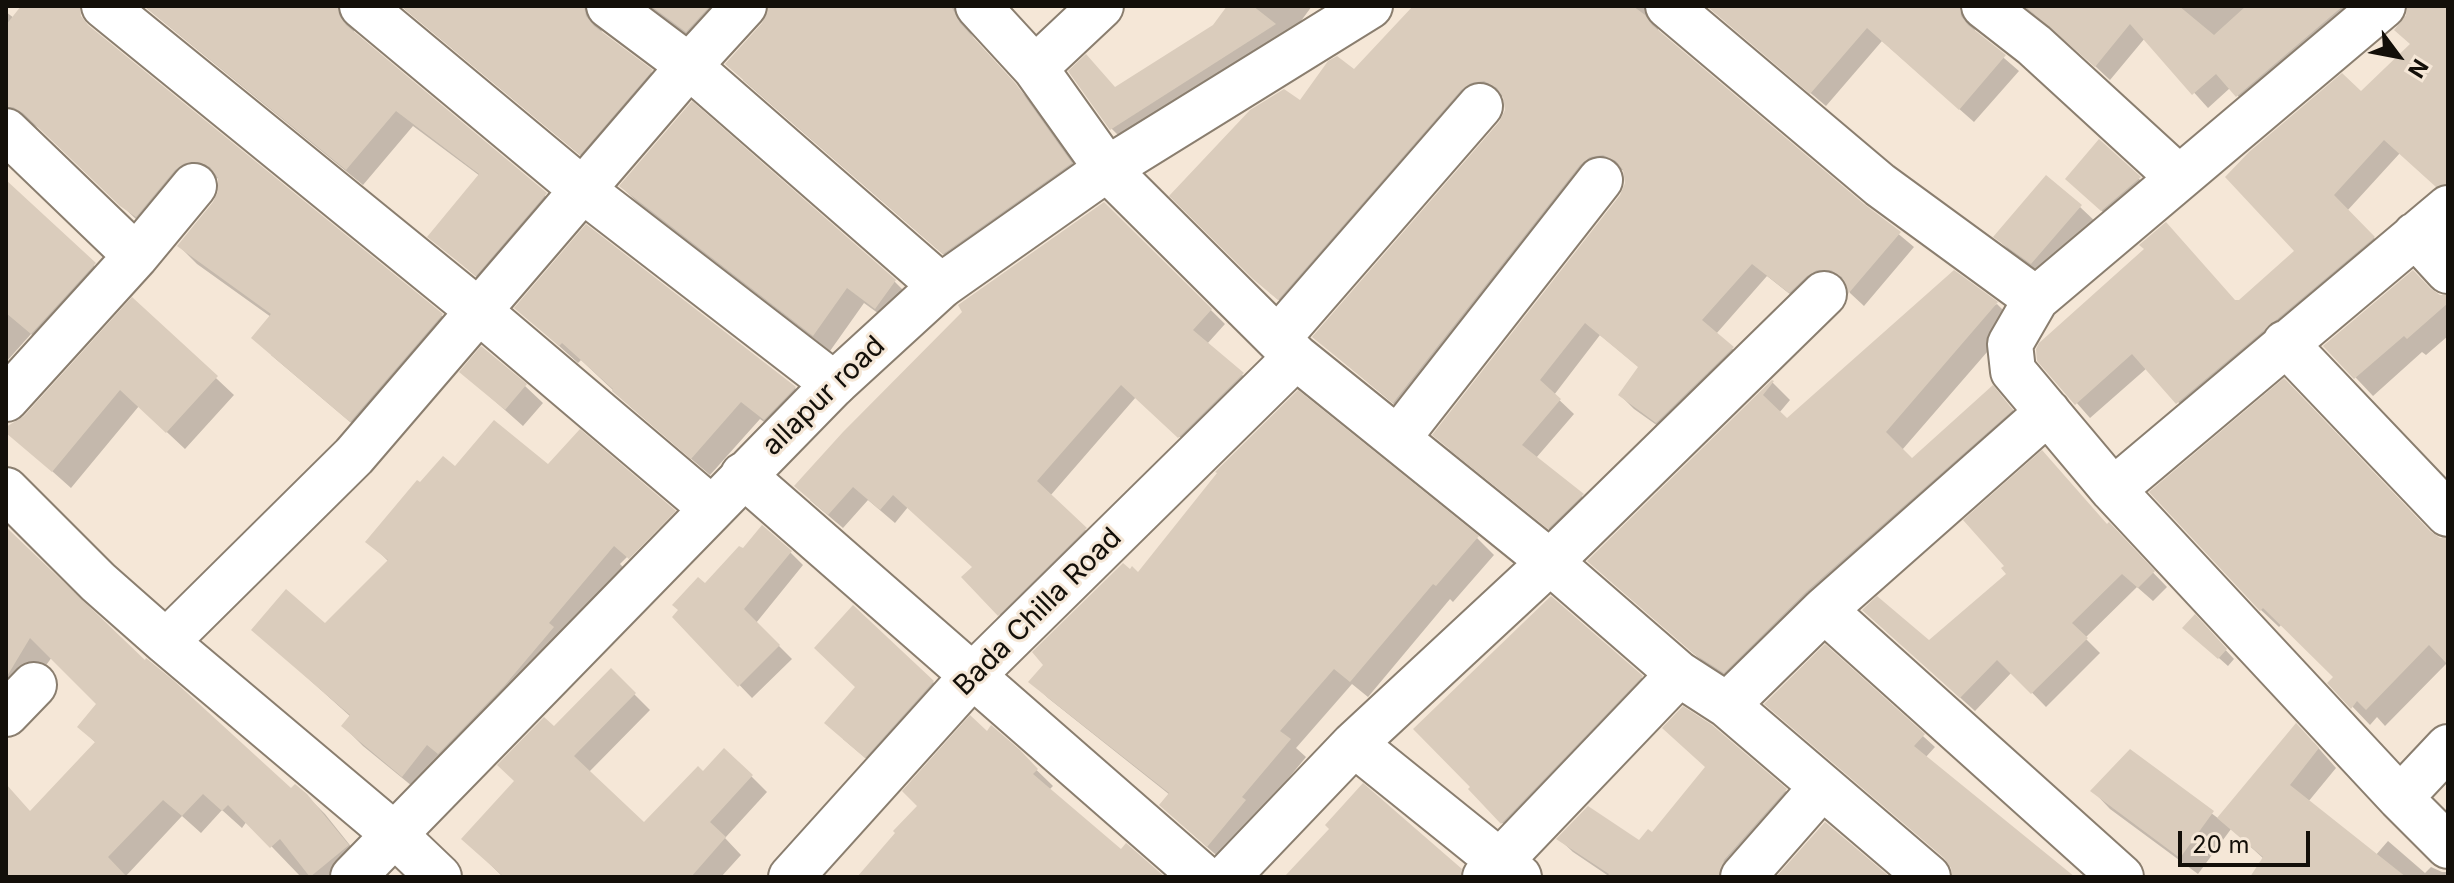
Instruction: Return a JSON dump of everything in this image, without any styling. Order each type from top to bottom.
[{"type":"street","points":[[104,6],[480,312],[711,508]]},
{"type":"street","points":[[362,6],[584,191],[834,384]]},
{"type":"street","points":[[609,6],[689,66],[941,286]]},
{"type":"street","points":[[166,642],[354,456],[744,6]]},
{"type":"street","points":[[978,6],[1035,68],[1107,169],[1287,347],[1550,562],[1679,674],[1727,705],[1928,877]]},
{"type":"street","points":[[1035,68],[1101,6]]},
{"type":"street","name":"allapur road","points":[[353,877],[743,475],[834,384],[941,286],[1107,169],[1370,6]]},
{"type":"street","points":[[1668,6],[1880,185],[2036,299]]},
{"type":"street","points":[[1984,6],[2034,45],[2178,177]]},
{"type":"street","points":[[2383,6],[2036,299],[2010,344],[2013,371],[2113,490],[2448,846]]},
{"type":"street","name":"Bada Chilla Road","points":[[791,877],[974,674],[1287,347],[1480,106]]},
{"type":"street","points":[[6,131],[136,256]]},
{"type":"street","points":[[1398,438],[1600,180]]},
{"type":"street","points":[[6,399],[136,256],[194,186]]},
{"type":"street","points":[[2113,490],[2448,208]]},
{"type":"street","points":[[2415,235],[2448,271]]},
{"type":"street","points":[[1227,877],[1354,744],[1550,562],[1824,294]]},
{"type":"street","points":[[2285,343],[2448,514]]},
{"type":"street","points":[[1727,705],[1824,610],[2048,412]]},
{"type":"street","points":[[743,475],[1203,877]]},
{"type":"street","points":[[6,490],[98,582],[395,835],[439,877]]},
{"type":"street","points":[[1824,610],[2120,877]]},
{"type":"street","points":[[1354,744],[1501,872],[1679,674]]},
{"type":"street","points":[[2400,798],[2448,747]]},
{"type":"street","points":[[1743,877],[1822,787]]},
{"type":"building","points":[[21,6],[80,6],[81,16],[88,25],[443,314],[350,422],[251,338],[271,314],[177,246],[213,202],[218,191],[218,178],[210,167],[199,162],[185,163],[175,170],[136,217],[120,206],[23,113],[6,107],[6,25]]},
{"type":"building","points":[[144,6],[338,6],[339,15],[346,25],[547,193],[476,276],[427,237],[479,174],[396,111],[346,170]]},
{"type":"building","points":[[401,6],[584,6],[586,16],[594,26],[653,70],[580,155]]},
{"type":"building","points":[[651,6],[710,6],[686,32]]},
{"type":"building","points":[[768,6],[951,6],[960,23],[1016,84],[1072,163],[943,254],[725,64],[762,23]]},
{"type":"building","points":[[1227,6],[1253,6],[1276,24],[1110,130],[1068,71],[1086,54],[1115,87],[1213,25]]},
{"type":"building","points":[[1413,6],[1633,6],[1864,204],[1901,232],[1848,294],[1842,277],[1831,270],[1817,270],[1789,293],[1752,264],[1702,320],[1734,347],[1656,423],[1618,395],[1638,367],[1585,323],[1540,380],[1561,399],[1522,445],[1584,494],[1548,529],[1432,435],[1620,195],[1625,183],[1623,170],[1616,161],[1603,155],[1590,157],[1580,165],[1393,403],[1312,337],[1499,122],[1505,110],[1503,97],[1497,88],[1484,81],[1471,83],[1461,90],[1278,300],[1169,196],[1250,110],[1284,89],[1300,100],[1328,61],[1337,56],[1354,69]]},
{"type":"building","points":[[1960,6],[1961,16],[1968,25],[2006,55],[1959,110],[1867,28],[1810,94],[1709,8]]},
{"type":"building","points":[[2025,6],[2179,6],[2214,35],[2246,6],[2343,6],[2236,97],[2216,74],[2192,95],[2130,24],[2095,67]]},
{"type":"building","points":[[2407,6],[2448,6],[2448,184],[2436,187],[2384,140],[2334,195],[2375,237],[2176,404],[2132,354],[2075,405],[2037,361],[2036,349],[2144,249],[2139,245],[2166,222],[2235,300],[2239,300],[2294,251],[2225,177],[2249,152],[2342,73],[2361,91],[2410,44],[2394,30],[2406,15]]},
{"type":"building","points":[[692,101],[896,280],[875,309],[847,288],[813,336],[619,186]]},
{"type":"building","points":[[2099,139],[2141,177],[2101,211],[2065,179]]},
{"type":"building","points":[[2046,175],[2082,205],[2031,264],[1993,237]]},
{"type":"building","points":[[6,180],[96,263],[31,334],[6,313]]},
{"type":"building","points":[[1104,202],[1212,309],[1193,330],[1244,373],[1178,438],[1121,385],[1037,481],[1087,528],[998,616],[961,577],[972,567],[893,495],[880,510],[853,487],[828,515],[794,486],[962,312],[958,305]]},
{"type":"building","points":[[586,224],[796,387],[764,420],[741,402],[691,459],[562,343],[559,346],[514,308]]},
{"type":"building","points":[[1954,270],[1998,302],[1886,432],[1912,458],[1993,385],[2013,410],[1807,591],[1724,673],[1694,654],[1587,561],[1772,380],[1763,395],[1787,418]]},
{"type":"building","points":[[2413,270],[2430,288],[2440,295],[2448,295],[2448,303],[2354,379],[2323,346]]},
{"type":"building","points":[[132,297],[218,376],[166,433],[120,390],[52,472],[6,433],[6,427],[24,416]]},
{"type":"building","points":[[481,346],[527,384],[505,410],[459,372]]},
{"type":"building","points":[[2284,378],[2430,531],[2440,538],[2448,538],[2448,665],[2429,645],[2366,710],[2357,701],[2351,709],[2327,683],[2333,677],[2263,608],[2260,611],[2149,492]]},
{"type":"building","points":[[1298,390],[1479,536],[1436,586],[1433,584],[1350,682],[1334,669],[1280,731],[1291,739],[1242,797],[1246,800],[1207,847],[1159,805],[1169,793],[1028,682],[1043,665],[1032,652],[1123,563],[1138,572],[1215,472]]},
{"type":"building","points":[[494,420],[548,464],[580,429],[676,511],[629,559],[614,546],[549,623],[554,627],[505,685],[438,754],[427,745],[402,777],[341,726],[350,715],[251,630],[286,589],[325,623],[388,560],[365,542],[417,480],[420,482],[443,456],[455,466]]},
{"type":"building","points":[[2042,450],[2107,524],[2109,522],[2155,571],[2138,588],[2122,574],[2072,623],[2088,638],[2031,694],[1997,660],[1960,698],[1862,610],[1877,596],[1929,640],[2006,574],[2001,568],[2004,566],[1963,520]]},
{"type":"building","points":[[762,525],[792,551],[744,609],[780,645],[738,687],[672,617],[678,610],[672,605],[698,577],[705,583],[739,546],[743,548]]},
{"type":"building","points":[[6,527],[145,660],[173,680],[291,788],[295,784],[307,794],[349,845],[310,877],[280,839],[270,848],[228,805],[222,811],[203,794],[182,816],[163,800],[108,857],[127,877],[6,877],[6,784],[30,811],[95,742],[77,727],[96,704],[30,638],[6,678]]},
{"type":"building","points":[[1551,596],[1643,676],[1501,824],[1468,789],[1470,787],[1413,729]]},
{"type":"building","points":[[853,605],[934,681],[865,758],[824,723],[855,687],[814,648]]},
{"type":"building","points":[[2195,614],[2227,649],[2218,659],[2182,628]]},
{"type":"building","points":[[1825,644],[1925,734],[1914,746],[2075,877],[1952,877],[1951,868],[1944,858],[1764,704]]},
{"type":"building","points":[[611,668],[636,693],[574,756],[644,822],[698,766],[703,771],[724,748],[753,775],[710,822],[726,837],[691,877],[504,877],[461,839],[514,781],[497,765],[544,717],[554,726]]},
{"type":"building","points":[[1683,706],[1712,725],[1787,789],[1724,860],[1719,877],[1607,877],[1609,874],[1556,839],[1588,806],[1639,840],[1648,829],[1652,832],[1705,767],[1662,728]]},
{"type":"building","points":[[970,715],[987,731],[991,725],[1020,750],[1038,769],[1033,774],[1121,849],[1126,843],[1165,877],[857,877],[917,806],[902,791]]},
{"type":"building","points":[[2296,723],[2319,748],[2290,785],[2406,877],[2250,877],[2263,857],[2217,818]]},
{"type":"building","points":[[2130,749],[2214,811],[2180,858],[2090,791]]},
{"type":"building","points":[[1363,783],[1462,869],[1461,877],[1284,877],[1329,829],[1325,825]]},
{"type":"building","points":[[1825,822],[1890,877],[1776,877]]}]
